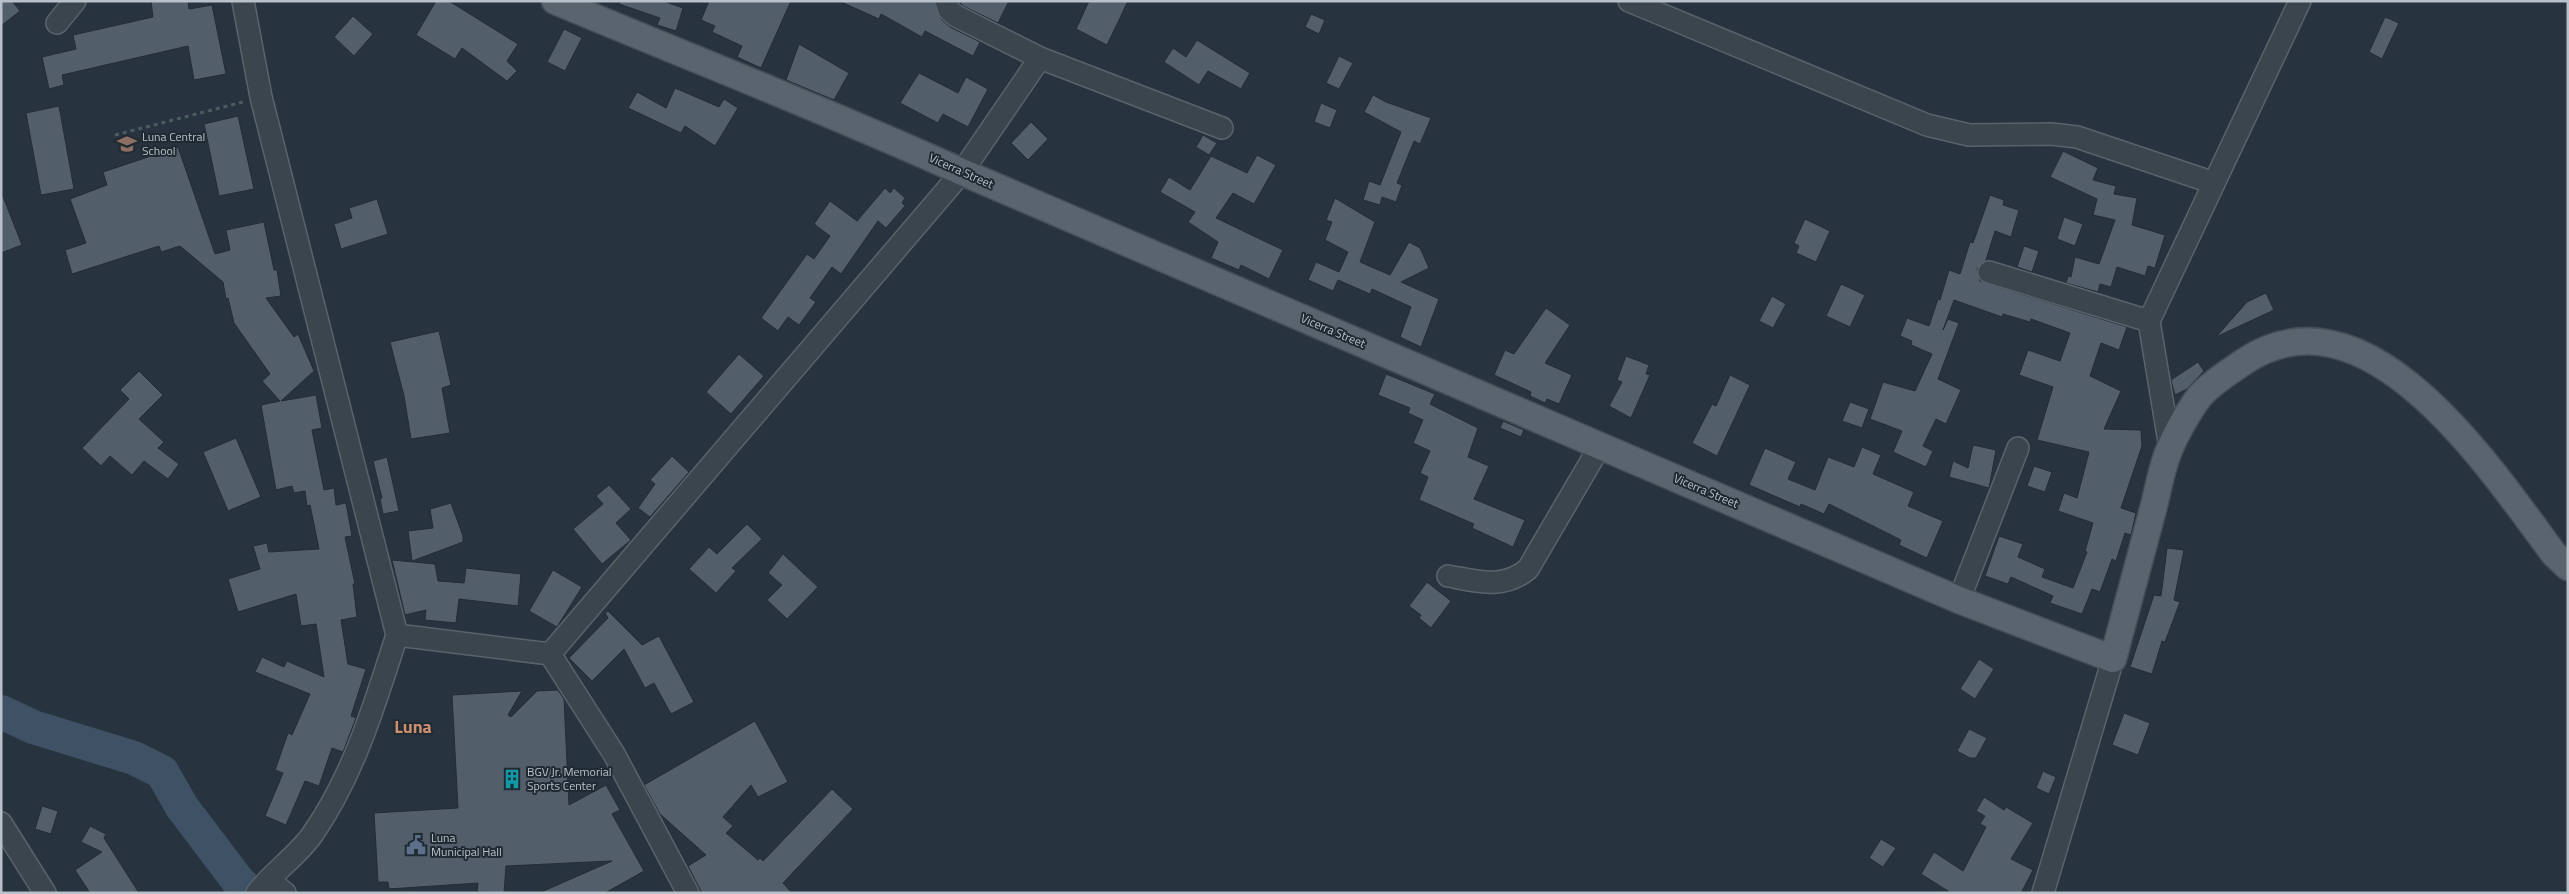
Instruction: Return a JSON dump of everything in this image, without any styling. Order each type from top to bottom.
[{"type":"main road","name":"Vicerra Street","points":[[555,1],[865,128],[962,172],[1959,600],[2113,659]]},
{"type":"main road","points":[[2113,659],[2170,448],[2200,396],[2233,369],[2263,349],[2315,340],[2360,352],[2390,369],[2423,395],[2483,461],[2554,554],[2568,567]]},
{"type":"street","points":[[57,23],[75,1]]},
{"type":"street","points":[[243,1],[261,97],[397,635],[372,714],[347,773],[311,835],[267,889]]},
{"type":"street","points":[[946,1],[949,10],[956,16],[1040,58],[1222,128]]},
{"type":"street","points":[[1629,1],[1927,125],[1969,135],[2051,134],[2077,138],[2214,182]]},
{"type":"street","points":[[2170,448],[2149,321],[2300,1]]},
{"type":"street","points":[[550,654],[962,172],[1040,58]]},
{"type":"street","points":[[1989,272],[2149,321]]},
{"type":"street","points":[[1448,576],[1492,583],[1506,582],[1528,569],[1600,446]]},
{"type":"street","points":[[1959,600],[2018,448]]},
{"type":"street","points":[[397,635],[550,654]]},
{"type":"street","points":[[550,654],[614,754],[688,893]]},
{"type":"street","points":[[2043,893],[2113,659]]},
{"type":"street","points":[[1,823],[45,893]]},
{"type":"path","points":[[115,135],[261,97]]},
{"type":"building","points":[[1,1],[12,1],[20,11],[1,26]]},
{"type":"building","points":[[151,1],[188,1],[189,9],[212,5],[226,74],[194,80],[188,46],[62,75],[64,85],[49,89],[42,57],[76,49],[73,35],[153,17]]},
{"type":"building","points":[[436,1],[449,1],[518,44],[507,61],[517,71],[507,81],[462,48],[455,59],[416,35]]},
{"type":"building","points":[[620,1],[663,1],[683,8],[676,31],[657,25],[660,18],[619,4]]},
{"type":"building","points":[[709,1],[791,1],[761,68],[737,57],[742,46],[712,32],[715,26],[701,20]]},
{"type":"building","points":[[839,1],[934,1],[941,19],[950,27],[980,42],[973,56],[925,31],[922,37],[881,14],[879,19]]},
{"type":"building","points":[[959,1],[1009,1],[998,23],[963,6]]},
{"type":"building","points":[[1089,1],[1128,1],[1107,45],[1076,29]]},
{"type":"building","points":[[1311,14],[1325,20],[1319,34],[1305,27]]},
{"type":"building","points":[[353,16],[373,34],[354,56],[334,37]]},
{"type":"building","points":[[2385,17],[2399,23],[2382,59],[2369,52]]},
{"type":"building","points":[[564,29],[582,38],[565,71],[547,62]]},
{"type":"building","points":[[1197,40],[1250,73],[1241,89],[1208,71],[1199,85],[1164,62],[1173,48],[1186,57]]},
{"type":"building","points":[[799,44],[849,73],[834,100],[786,80]]},
{"type":"building","points":[[1339,56],[1353,63],[1339,89],[1326,83]]},
{"type":"building","points":[[919,73],[958,93],[966,77],[988,89],[968,127],[943,114],[938,123],[900,103]]},
{"type":"building","points":[[675,88],[719,107],[724,99],[738,108],[715,146],[685,126],[681,133],[628,108],[637,92],[666,108]]},
{"type":"building","points":[[1373,95],[1386,102],[1431,118],[1420,144],[1414,141],[1397,183],[1402,185],[1396,202],[1382,197],[1380,205],[1363,200],[1369,181],[1380,185],[1401,132],[1364,112]]},
{"type":"building","points":[[1321,103],[1337,110],[1330,128],[1314,122]]},
{"type":"building","points":[[59,106],[74,189],[41,195],[26,113]]},
{"type":"building","points":[[238,116],[254,189],[219,196],[204,124]]},
{"type":"building","points":[[1031,122],[1048,139],[1028,160],[1011,143]]},
{"type":"building","points":[[1203,135],[1217,143],[1209,155],[1196,147]]},
{"type":"building","points":[[178,147],[215,254],[230,250],[226,230],[264,222],[274,270],[277,270],[281,296],[266,298],[294,337],[298,334],[314,371],[281,401],[316,395],[322,428],[312,430],[324,490],[334,488],[336,505],[346,503],[352,536],[345,537],[355,584],[353,584],[357,617],[341,620],[348,664],[366,669],[351,716],[356,718],[343,752],[332,748],[319,786],[305,781],[286,825],[265,816],[283,773],[275,770],[288,733],[292,735],[310,694],[255,672],[262,657],[284,667],[287,661],[324,677],[316,624],[301,626],[296,594],[238,612],[228,579],[260,569],[253,546],[267,543],[269,552],[319,549],[310,505],[307,506],[305,491],[294,493],[292,486],[276,490],[261,405],[280,401],[262,381],[270,374],[234,323],[228,298],[226,299],[223,282],[180,246],[161,252],[159,246],[72,274],[65,250],[86,243],[70,199],[107,185],[103,172]]},
{"type":"building","points":[[2063,151],[2098,168],[2093,180],[2116,186],[2114,194],[2137,198],[2132,225],[2165,235],[2155,268],[2148,266],[2145,276],[2117,267],[2111,287],[2100,284],[2098,292],[2066,283],[2068,276],[2071,277],[2075,257],[2099,264],[2115,220],[2093,215],[2097,199],[2050,177]]},
{"type":"building","points":[[1257,155],[1276,165],[1254,204],[1233,193],[1216,218],[1283,250],[1269,279],[1241,265],[1239,270],[1211,258],[1218,242],[1188,222],[1195,212],[1160,192],[1169,177],[1190,190],[1211,156],[1247,173]]},
{"type":"building","points":[[885,188],[890,193],[894,188],[905,198],[902,203],[905,206],[886,228],[878,221],[841,274],[832,267],[810,298],[816,302],[799,325],[788,317],[778,331],[761,318],[807,254],[814,259],[830,236],[814,224],[830,201],[857,221]]},
{"type":"building","points":[[1,195],[22,245],[1,253]]},
{"type":"building","points":[[1990,195],[2004,200],[2003,205],[2019,210],[2011,237],[1995,231],[1986,260],[1977,269],[1980,281],[2127,327],[2119,350],[2101,343],[2090,376],[2121,391],[2104,429],[2141,430],[2142,446],[2121,508],[2136,513],[2131,535],[2125,533],[2116,561],[2112,559],[2100,592],[2092,589],[2082,614],[2050,603],[2053,596],[2011,577],[2008,584],[1985,576],[1999,536],[2023,544],[2018,557],[2045,569],[2042,577],[2073,588],[2087,552],[2085,551],[2093,523],[2058,511],[2064,493],[2077,498],[2089,452],[2037,440],[2053,387],[2019,375],[2028,350],[2060,361],[2070,333],[2031,319],[2030,322],[2003,314],[2002,317],[1954,300],[1943,330],[1948,319],[1959,323],[1938,379],[1961,390],[1946,424],[1936,419],[1923,446],[1933,451],[1926,467],[1893,452],[1902,431],[1870,419],[1883,382],[1915,391],[1932,354],[1911,345],[1912,341],[1900,336],[1907,318],[1929,326],[1938,299],[1940,300],[1949,270],[1960,274],[1970,242],[1973,243]]},
{"type":"building","points":[[1335,198],[1375,222],[1360,262],[1390,275],[1409,242],[1420,248],[1429,268],[1401,282],[1439,299],[1421,347],[1400,337],[1411,307],[1372,289],[1370,294],[1338,280],[1333,291],[1308,280],[1316,262],[1339,272],[1348,252],[1325,240],[1332,222],[1326,220]]},
{"type":"building","points":[[377,199],[388,234],[341,249],[334,224],[352,218],[349,208]]},
{"type":"building","points":[[2064,217],[2083,224],[2075,246],[2057,239]]},
{"type":"building","points":[[1805,219],[1830,231],[1816,262],[1796,253],[1799,246],[1794,243]]},
{"type":"building","points":[[2024,246],[2039,251],[2032,272],[2017,267]]},
{"type":"building","points":[[1841,284],[1865,295],[1850,327],[1826,316]]},
{"type":"building","points":[[2266,293],[2274,310],[2216,337],[2247,302]]},
{"type":"building","points":[[1772,296],[1786,304],[1773,328],[1759,321]]},
{"type":"building","points":[[1546,308],[1570,325],[1545,363],[1572,375],[1559,404],[1547,399],[1545,403],[1530,396],[1531,392],[1494,375],[1505,350],[1514,354]]},
{"type":"building","points":[[439,331],[451,385],[442,388],[450,433],[411,439],[404,396],[390,342]]},
{"type":"building","points":[[739,354],[764,376],[731,414],[706,392]]},
{"type":"building","points":[[1626,356],[1649,365],[1646,374],[1650,375],[1631,418],[1609,406],[1622,382],[1617,380]]},
{"type":"building","points":[[2198,362],[2204,371],[2187,389],[2175,395],[2171,380]]},
{"type":"building","points":[[139,371],[163,395],[139,419],[164,442],[158,448],[179,464],[168,479],[144,461],[132,475],[110,456],[101,466],[82,448],[129,399],[120,390]]},
{"type":"building","points":[[1386,374],[1435,394],[1430,404],[1478,428],[1468,457],[1489,466],[1474,499],[1525,520],[1513,547],[1472,528],[1474,524],[1419,500],[1428,477],[1420,473],[1430,451],[1413,443],[1423,420],[1408,413],[1410,408],[1378,395]]},
{"type":"building","points":[[1730,375],[1750,385],[1717,456],[1692,443],[1712,404],[1716,406]]},
{"type":"building","points":[[1850,402],[1869,409],[1862,428],[1842,421]]},
{"type":"building","points":[[1503,421],[1524,430],[1521,437],[1500,428]]},
{"type":"building","points":[[236,438],[261,497],[228,511],[203,452]]},
{"type":"building","points":[[1973,445],[1996,450],[1989,488],[1949,477],[1953,461],[1968,468]]},
{"type":"building","points":[[1862,447],[1881,455],[1873,474],[1914,492],[1908,506],[1943,521],[1927,558],[1899,545],[1901,540],[1829,504],[1824,514],[1801,504],[1800,507],[1749,485],[1765,448],[1796,462],[1788,479],[1815,490],[1828,457],[1854,467]]},
{"type":"building","points":[[672,456],[689,472],[650,517],[638,508],[655,484],[650,480]]},
{"type":"building","points":[[387,457],[399,511],[383,514],[380,499],[382,498],[373,461]]},
{"type":"building","points":[[2034,466],[2052,472],[2045,492],[2027,486]]},
{"type":"building","points":[[609,485],[631,509],[616,523],[631,540],[602,564],[573,529],[603,504],[596,496]]},
{"type":"building","points":[[451,503],[463,536],[463,542],[412,561],[408,531],[433,528],[430,509]]},
{"type":"building","points":[[747,524],[762,539],[732,568],[736,571],[716,593],[689,569],[709,547],[717,554]]},
{"type":"building","points":[[2167,548],[2184,550],[2174,600],[2180,602],[2165,642],[2162,641],[2152,674],[2130,667],[2154,595],[2161,596]]},
{"type":"building","points":[[783,554],[818,587],[787,619],[767,600],[782,585],[768,573]]},
{"type":"building","points":[[392,560],[435,564],[438,581],[464,583],[466,568],[521,574],[518,606],[459,599],[456,623],[425,620],[426,610],[405,615]]},
{"type":"building","points":[[553,570],[582,587],[557,627],[529,611]]},
{"type":"building","points":[[1427,582],[1451,601],[1431,628],[1419,618],[1421,615],[1409,606]]},
{"type":"building","points":[[608,611],[642,645],[659,636],[694,702],[671,714],[654,683],[645,688],[624,649],[592,681],[569,658],[608,618],[605,613]]},
{"type":"building","points":[[1979,659],[1994,669],[1975,699],[1960,689]]},
{"type":"building","name":"BGV Jr. Memorial Sports Center","points":[[558,690],[564,699],[569,805],[606,785],[620,810],[612,814],[644,871],[605,893],[539,893],[612,861],[506,866],[504,893],[477,892],[478,883],[389,889],[388,882],[378,882],[374,813],[458,808],[452,695],[522,691],[508,715],[511,717],[537,691]]},
{"type":"building","points":[[2124,713],[2150,723],[2138,755],[2112,745]]},
{"type":"building","points":[[755,721],[788,782],[758,797],[751,785],[723,817],[733,826],[726,833],[758,860],[760,858],[763,861],[832,789],[853,809],[783,883],[792,893],[702,893],[688,866],[706,855],[660,814],[644,785]]},
{"type":"building","points":[[1969,729],[1987,738],[1976,758],[1970,758],[1957,751]]},
{"type":"building","points":[[2043,771],[2056,777],[2049,794],[2036,788]]},
{"type":"building","points":[[1984,797],[2004,810],[2006,807],[2033,823],[2011,859],[2033,870],[2021,893],[1951,893],[1921,874],[1934,852],[1963,871],[1986,827],[1980,824],[1985,816],[1976,811]]},
{"type":"building","points":[[42,806],[58,811],[51,834],[35,829]]},
{"type":"building","points":[[90,826],[106,834],[104,838],[139,893],[90,893],[75,870],[102,852],[81,842]]},
{"type":"building","points":[[1881,839],[1896,848],[1883,867],[1869,858]]},
{"type":"waterway","points":[[1,712],[33,727],[134,758],[162,772],[182,807],[238,881],[251,893]]},
{"type":"place","name":"Luna Central School","points":[[127,144]]},
{"type":"place","name":"BGV Jr. Memorial Sports Center","points":[[512,779]]},
{"type":"place","name":"Luna Municipal Hall","points":[[416,845]]},
{"type":"district","name":"Luna","points":[[413,727]]}]
